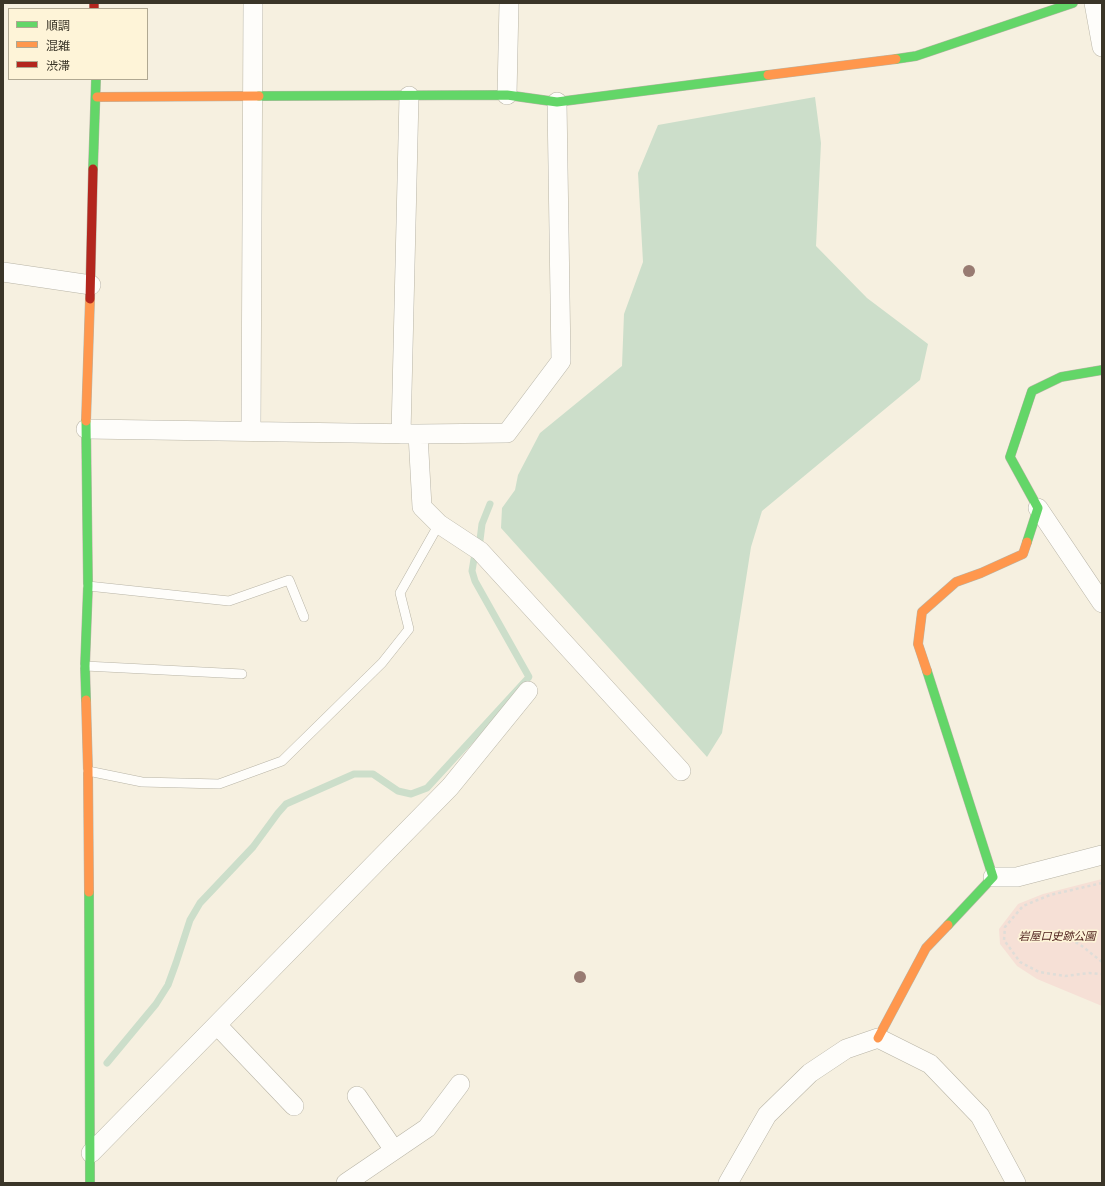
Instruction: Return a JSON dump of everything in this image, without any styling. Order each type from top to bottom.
[{"type":"street","points":[[251,431],[253,3]]},
{"type":"street","points":[[507,95],[509,3]]},
{"type":"street","points":[[97,97],[507,95],[557,102],[916,56],[1073,3]]},
{"type":"street","points":[[1094,3],[1102,47]]},
{"type":"street","points":[[90,1183],[88,771],[85,666],[88,586],[86,429],[97,97],[96,80]]},
{"type":"street","points":[[409,96],[410,434],[422,507],[439,524],[480,551],[681,771]]},
{"type":"street","points":[[86,429],[410,434],[507,433],[561,360],[557,102]]},
{"type":"street","points":[[3,272],[91,285]]},
{"type":"street","points":[[1102,370],[1061,377],[1032,391],[1010,457],[1038,508],[1102,603]]},
{"type":"street","points":[[993,877],[918,644],[922,612],[956,582],[981,573],[1023,554],[1038,508]]},
{"type":"street","points":[[91,1153],[450,787],[528,691]]},
{"type":"street","points":[[728,1183],[767,1115],[816,1069],[846,1049],[878,1038],[926,948],[993,877],[1017,877],[1102,855]]},
{"type":"street","points":[[217,1025],[294,1106]]},
{"type":"street","points":[[878,1038],[930,1064],[980,1116],[1016,1183]]},
{"type":"street","points":[[346,1183],[427,1128],[460,1084]]},
{"type":"street","points":[[357,1096],[394,1150]]},
{"type":"lane","points":[[88,771],[142,782],[219,784],[282,761],[382,663],[409,629],[400,593],[439,524]]},
{"type":"lane","points":[[88,586],[229,601],[289,580],[304,617]]},
{"type":"lane","points":[[85,666],[242,674]]},
{"type":"path","points":[[1102,883],[1050,895],[1023,906],[1005,927],[1004,940],[1020,962],[1039,972],[1065,976],[1089,973],[1102,974]]},
{"type":"path","points":[[1048,933],[1060,933],[1082,946],[1102,962]]},
{"type":"green space","name":"岩屋口史跡公園","points":[[1102,879],[1102,1006],[1037,979],[1017,966],[1000,944],[999,929],[1018,904],[1043,894]]},
{"type":"shaded area","points":[[815,97],[821,143],[816,246],[867,298],[928,344],[920,380],[762,511],[751,547],[722,733],[707,757],[501,528],[502,508],[515,490],[518,475],[540,433],[622,366],[624,314],[643,262],[638,173],[658,125]]},
{"type":"waterway","points":[[107,1063],[156,1004],[168,985],[190,920],[200,903],[253,847],[286,804],[354,774],[373,774],[398,791],[411,794],[427,788],[529,677],[475,581],[472,571],[480,540],[482,524],[490,504]]},
{"type":"traffic: fast","points":[[896,59],[916,56],[1073,3]]},
{"type":"traffic: fast","points":[[259,96],[507,95],[557,102],[768,75]]},
{"type":"traffic: fast","points":[[93,169],[96,80]]},
{"type":"traffic: fast","points":[[1027,542],[1038,508],[1010,457],[1032,391],[1061,377],[1102,370]]},
{"type":"traffic: fast","points":[[86,421],[88,586],[85,666],[86,700]]},
{"type":"traffic: fast","points":[[927,671],[993,877],[948,925]]},
{"type":"traffic: fast","points":[[89,892],[90,1183]]},
{"type":"traffic: slow","points":[[768,75],[896,59]]},
{"type":"traffic: slow","points":[[97,97],[259,96]]},
{"type":"traffic: slow","points":[[86,421],[90,299]]},
{"type":"traffic: slow","points":[[927,671],[918,644],[922,612],[956,582],[981,573],[1023,554],[1027,542]]},
{"type":"traffic: slow","points":[[86,700],[89,892]]},
{"type":"traffic: slow","points":[[878,1038],[926,948],[948,925]]},
{"type":"traffic: jam","points":[[94,3],[94,8]]},
{"type":"traffic: jam","points":[[90,299],[93,169]]}]
